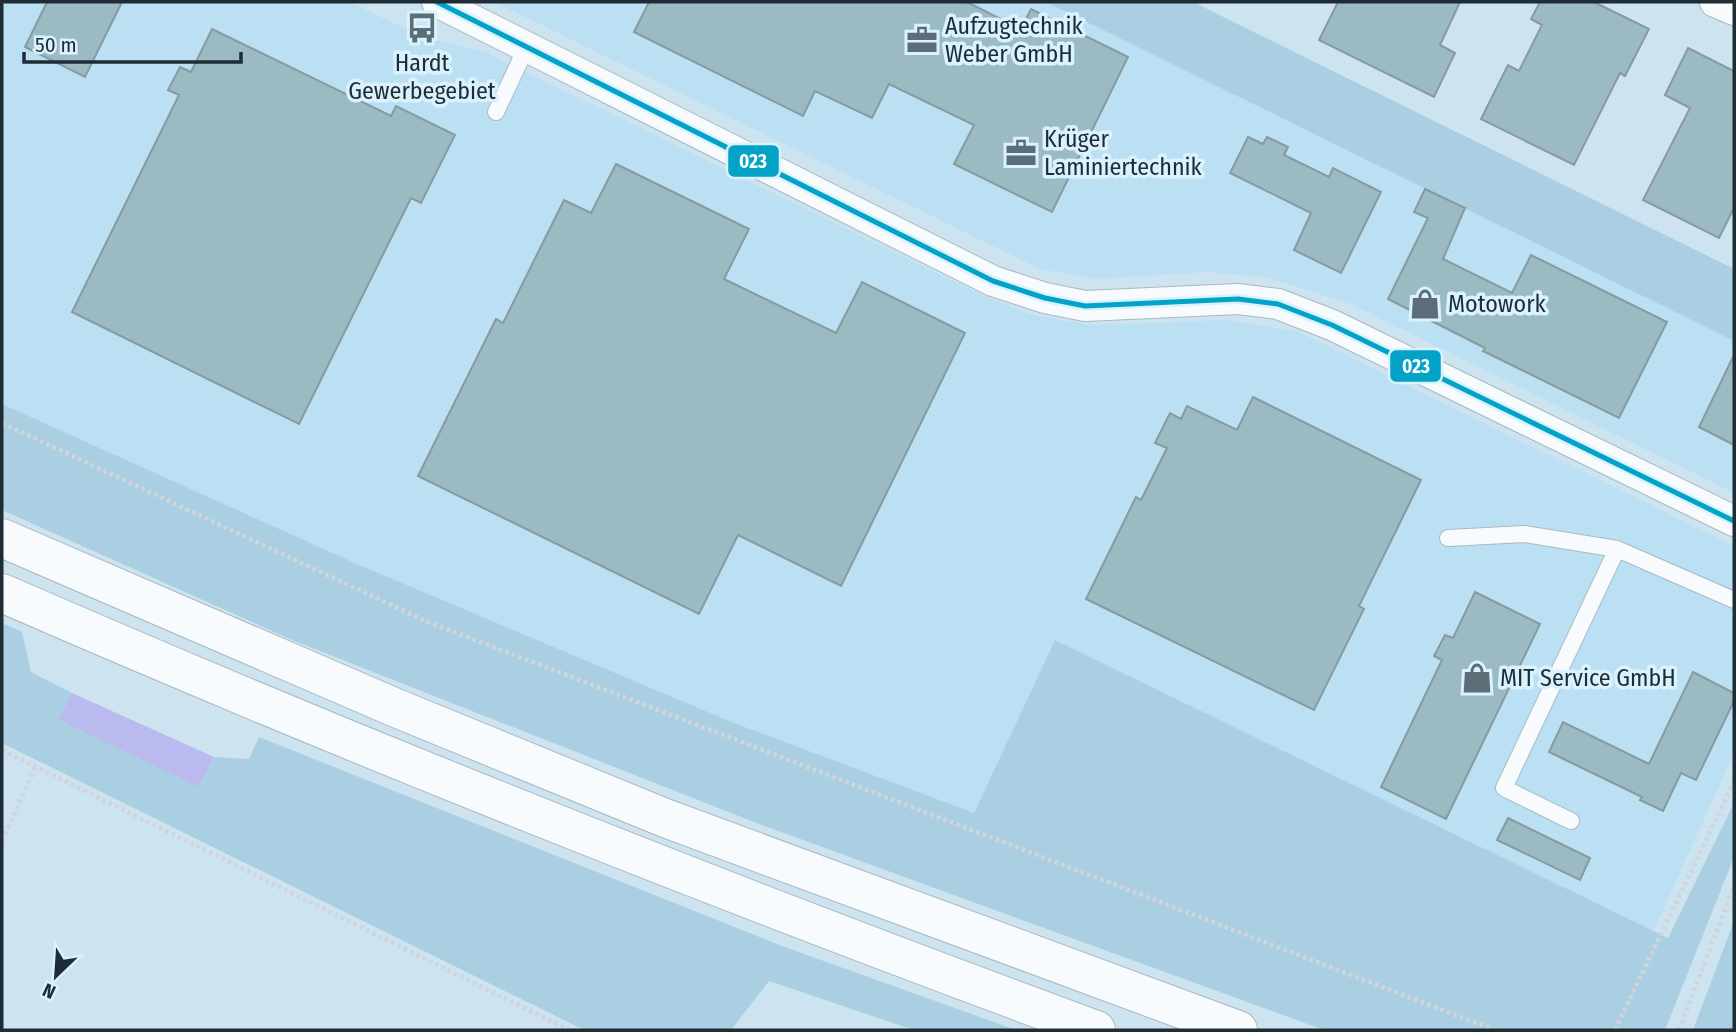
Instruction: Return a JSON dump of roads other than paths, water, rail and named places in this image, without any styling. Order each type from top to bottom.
[{"type":"highway","points":[[2,538],[396,708],[665,818],[1238,1030]]},
{"type":"highway","points":[[2,593],[438,778],[794,918],[1096,1030]]},
{"type":"street","points":[[437,2],[993,281],[1045,298],[1085,306],[1238,299],[1278,304],[1332,325],[1734,521]]},
{"type":"street","points":[[1714,2],[1734,10]]},
{"type":"lane","points":[[496,112],[527,46]]},
{"type":"lane","points":[[1448,538],[1524,534],[1617,549],[1734,600]]},
{"type":"lane","points":[[1570,821],[1504,788],[1617,549]]},
{"type":"water","points":[[72,693],[214,757],[199,787],[59,720]]},
{"type":"place","name":"Hardt Gewerbegebiet","points":[[422,28]]},
{"type":"place","name":"Aufzugtechnik Weber GmbH","points":[[922,40]]},
{"type":"place","name":"Krüger Laminiertechnik","points":[[1021,153]]},
{"type":"place","name":"Motowork","points":[[1425,304]]},
{"type":"place","name":"MIT Service GmbH","points":[[1477,678]]}]
